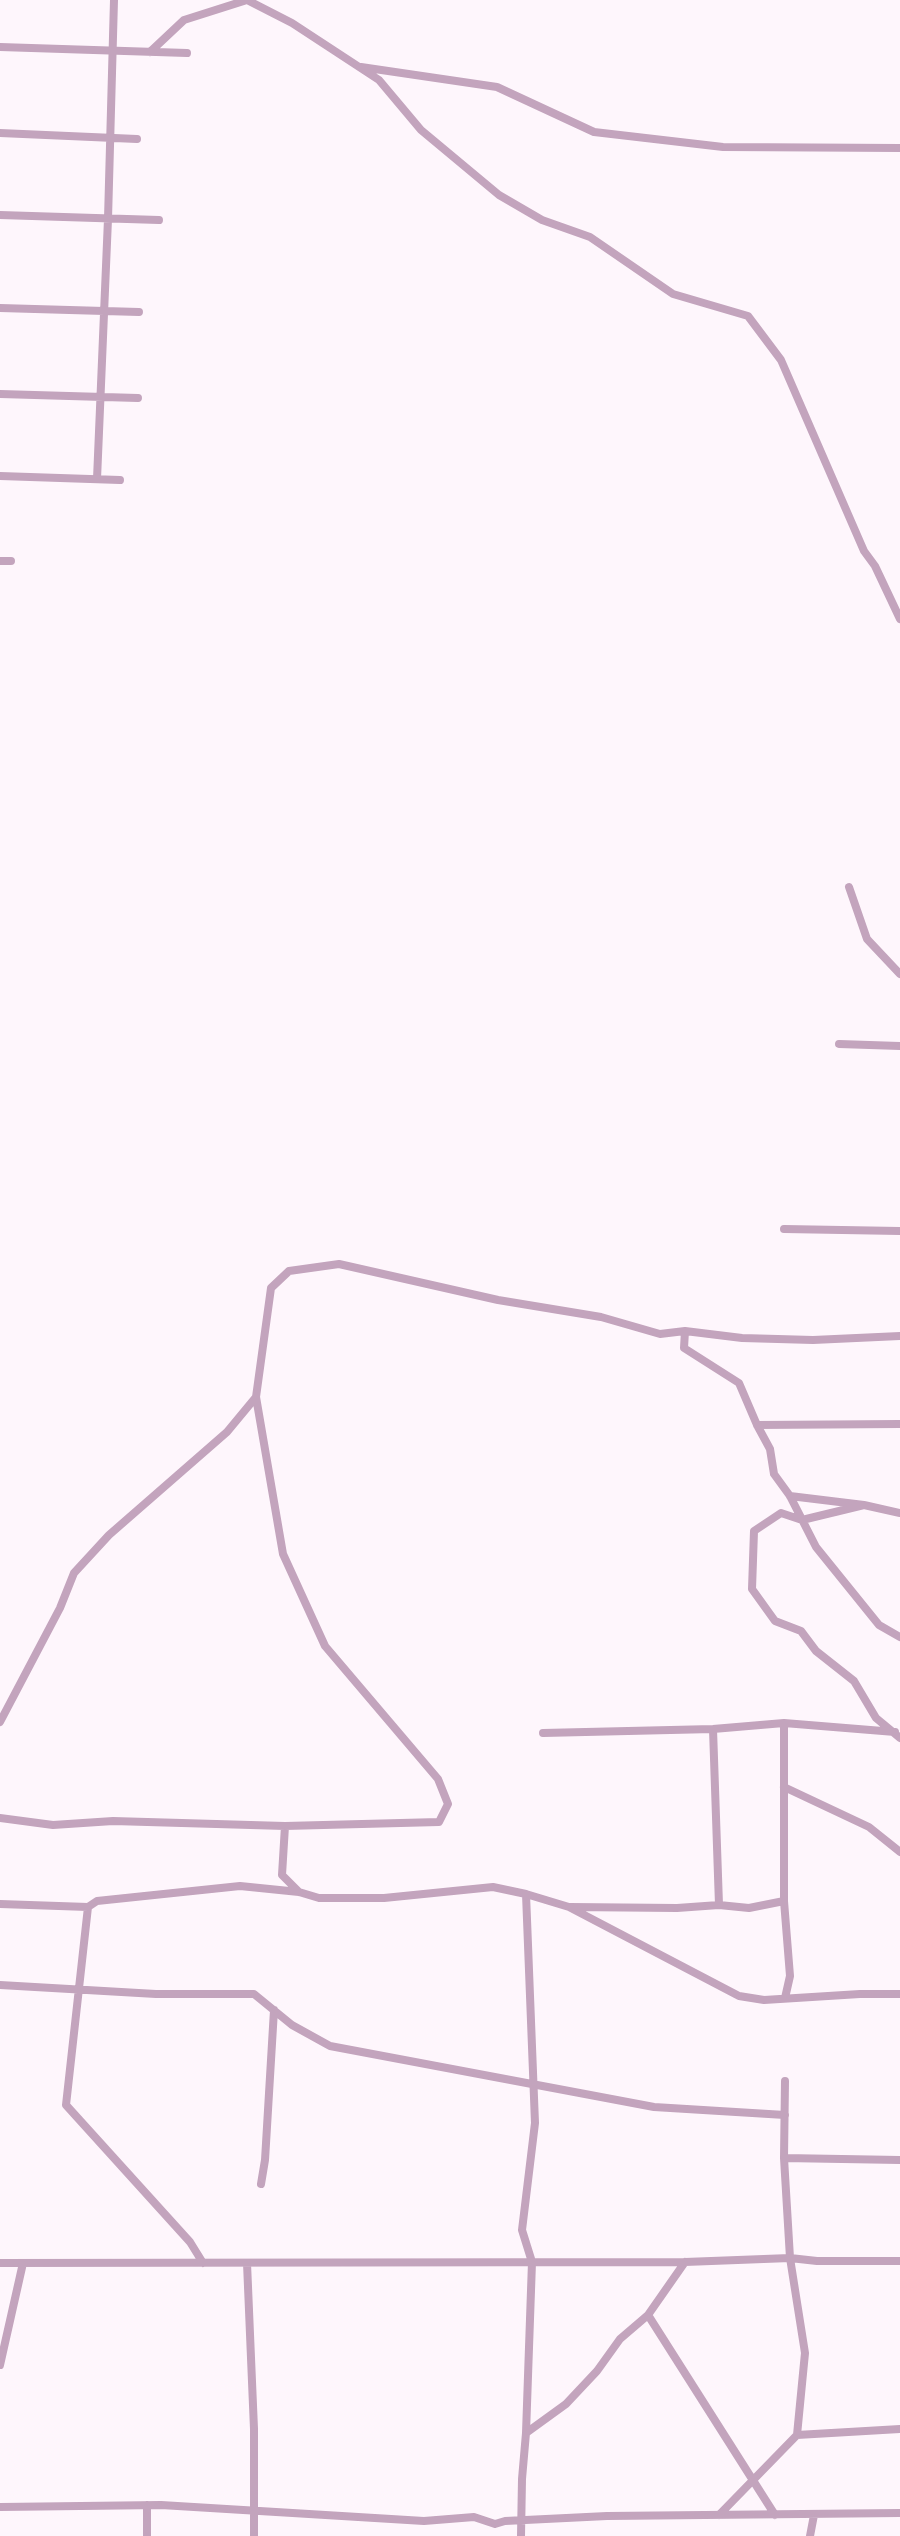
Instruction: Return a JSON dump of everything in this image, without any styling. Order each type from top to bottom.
[{"type":"street","points":[[97,479],[111,137],[114,0]]},
{"type":"street","points":[[150,52],[184,20],[247,0],[292,23],[379,80],[421,130],[499,195],[542,220],[590,237],[673,294],[748,316],[781,360],[864,550],[875,566],[900,619]]},
{"type":"street","points":[[0,47],[187,53]]},
{"type":"street","points":[[358,66],[498,87],[594,132],[723,147],[900,148]]},
{"type":"street","points":[[0,133],[137,138]]},
{"type":"street","points":[[0,215],[159,220]]},
{"type":"street","points":[[0,308],[139,312]]},
{"type":"street","points":[[0,394],[138,398]]},
{"type":"street","points":[[0,476],[120,480]]},
{"type":"street","points":[[0,561],[11,561]]},
{"type":"street","points":[[849,887],[867,939],[900,974]]},
{"type":"street","points":[[839,1044],[900,1046]]},
{"type":"street","points":[[784,1229],[900,1231]]},
{"type":"street","points":[[0,1818],[53,1825],[113,1821],[285,1826],[440,1822],[448,1804],[438,1779],[325,1646],[283,1554],[256,1397],[271,1288],[288,1271],[339,1264],[498,1300],[601,1317],[660,1334],[685,1331],[742,1338],[814,1340],[900,1336]]},
{"type":"street","points":[[685,1331],[684,1348],[739,1383],[757,1425],[770,1449],[774,1474],[790,1496],[816,1547],[879,1625],[900,1637]]},
{"type":"street","points":[[0,1722],[60,1608],[74,1572],[109,1535],[226,1432],[256,1397]]},
{"type":"street","points":[[757,1425],[900,1424]]},
{"type":"street","points":[[790,1496],[864,1505],[900,1513]]},
{"type":"street","points":[[864,1505],[802,1520],[780,1513],[754,1531],[752,1589],[775,1620],[801,1631],[816,1651],[854,1681],[876,1718],[898,1734]]},
{"type":"street","points":[[543,1733],[714,1729],[784,1723],[898,1734]]},
{"type":"street","points":[[784,1723],[784,1901],[790,1976],[785,1998]]},
{"type":"street","points":[[714,1729],[719,1905]]},
{"type":"street","points":[[784,1787],[869,1827],[900,1852]]},
{"type":"street","points":[[285,1826],[282,1875],[299,1892]]},
{"type":"street","points":[[0,1904],[88,1907],[97,1901],[240,1886],[299,1892],[319,1898],[384,1898],[493,1887],[526,1894],[569,1907],[739,1996],[764,2000],[900,1994]]},
{"type":"street","points":[[521,2536],[532,2262],[522,2230],[535,2123],[526,1894]]},
{"type":"street","points":[[569,1907],[677,1908],[719,1905],[749,1908],[784,1901]]},
{"type":"street","points":[[88,1907],[77,1988],[66,2105],[190,2242],[203,2263]]},
{"type":"street","points":[[0,1985],[77,1988],[156,1994],[254,1994],[292,2025],[330,2046],[654,2107],[785,2115]]},
{"type":"street","points":[[261,2184],[265,2160],[274,2010]]},
{"type":"street","points":[[719,2515],[752,2478],[796,2435],[805,2354],[790,2258],[784,2158],[785,2081]]},
{"type":"street","points":[[784,2158],[900,2160]]},
{"type":"street","points":[[0,2263],[247,2264],[685,2262],[790,2258],[817,2261],[900,2261]]},
{"type":"street","points":[[526,2433],[566,2404],[597,2371],[620,2339],[648,2315],[685,2262]]},
{"type":"street","points":[[0,2365],[22,2263]]},
{"type":"street","points":[[247,2264],[254,2429],[254,2536]]},
{"type":"street","points":[[648,2315],[775,2515]]},
{"type":"street","points":[[796,2435],[900,2429]]},
{"type":"street","points":[[147,2505],[148,2536]]},
{"type":"street","points":[[0,2507],[147,2505],[424,2521],[474,2517],[495,2524],[607,2516],[900,2513]]},
{"type":"street","points":[[810,2536],[814,2515]]}]
